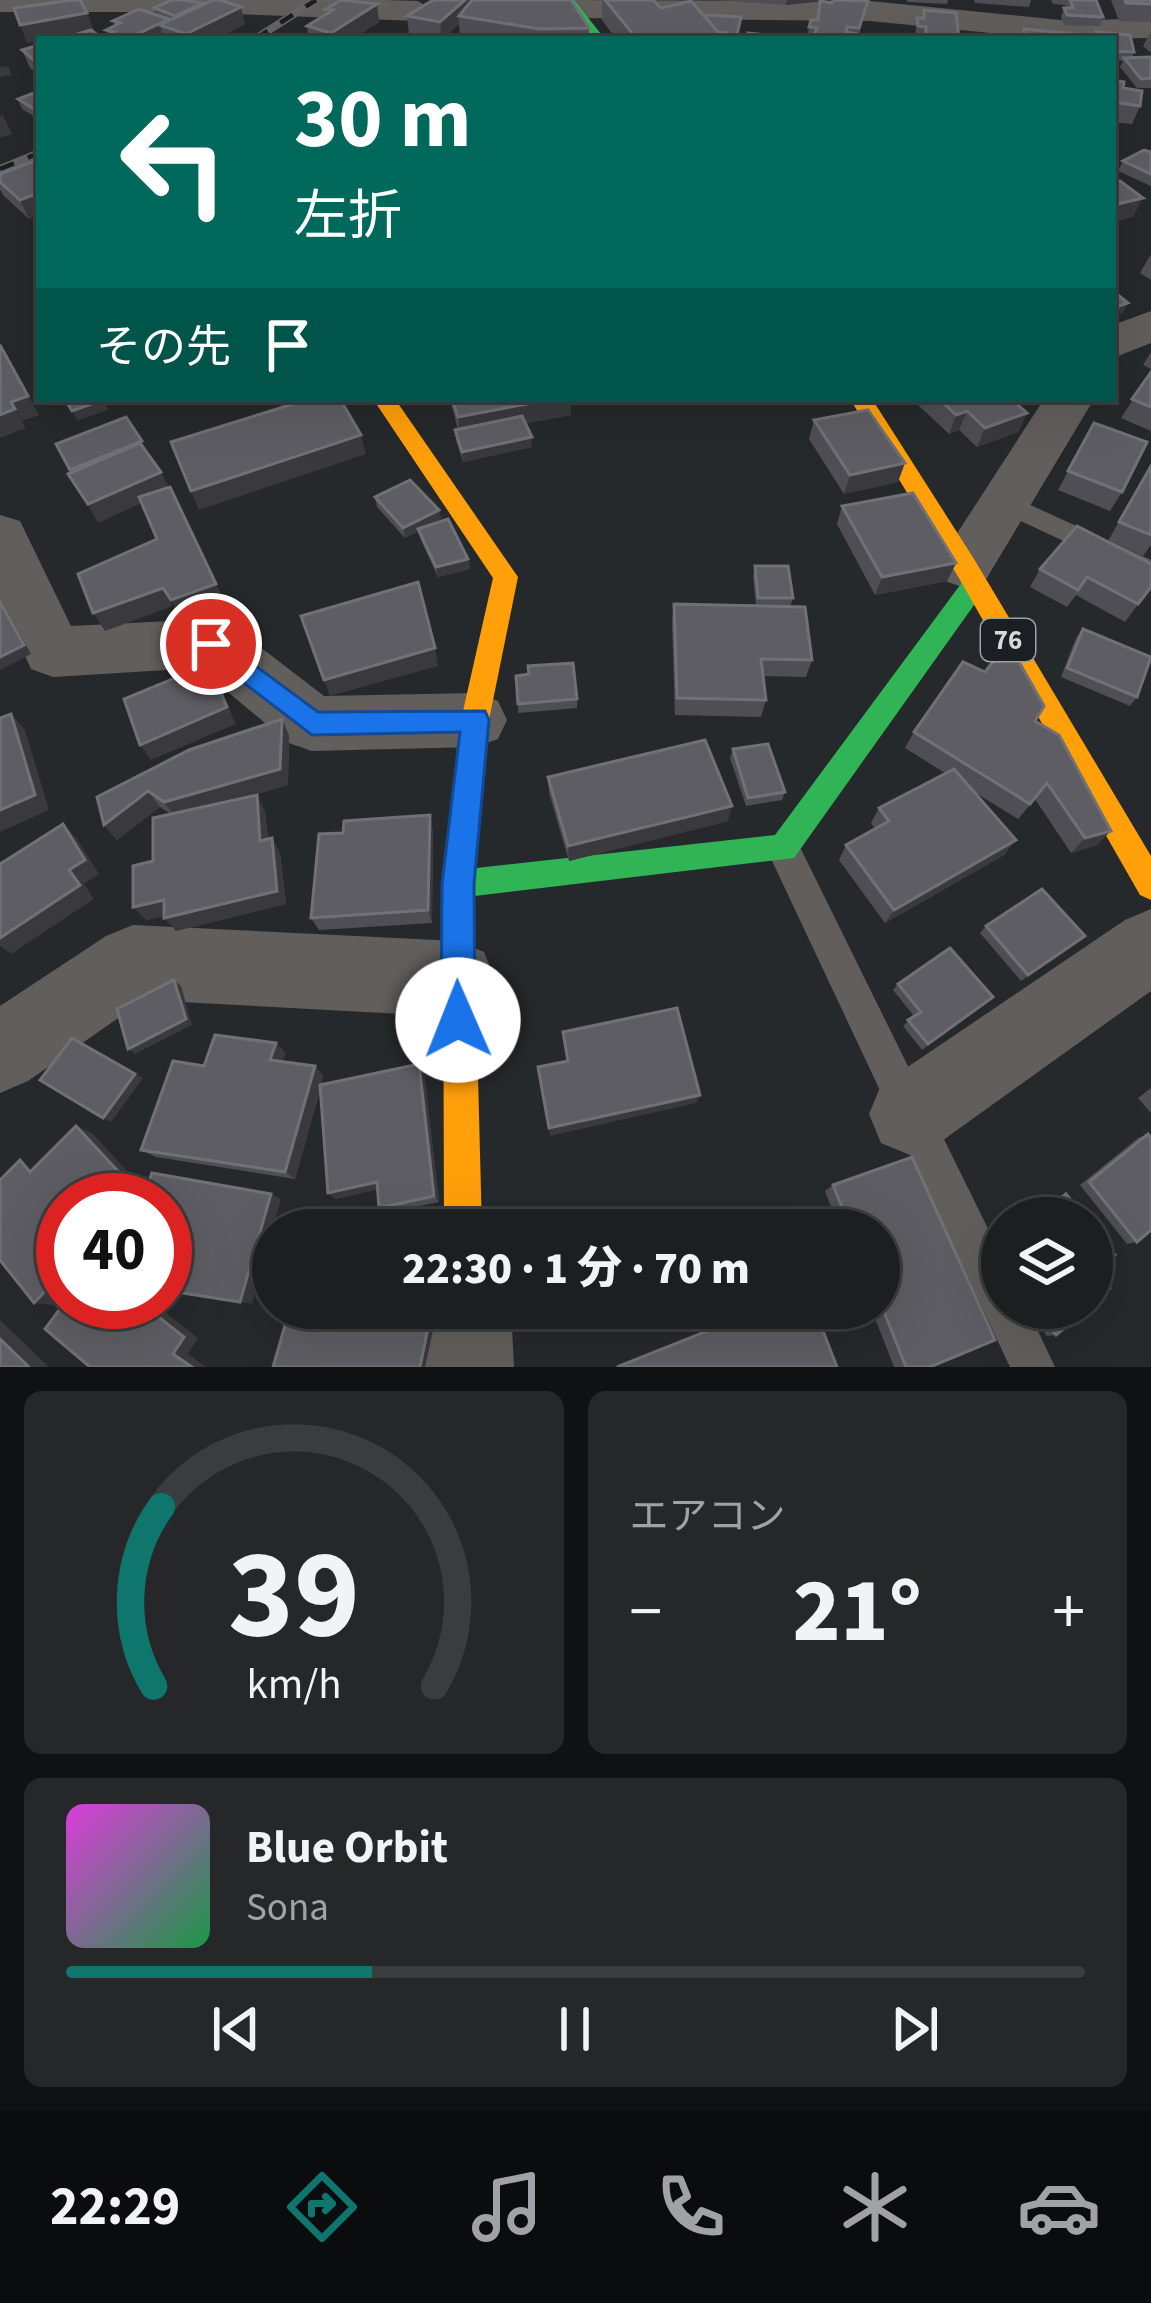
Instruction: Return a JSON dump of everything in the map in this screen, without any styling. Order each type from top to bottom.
[{"type":"street","points":[[13,1],[425,6]]},
{"type":"street","points":[[571,4],[870,11],[1070,31],[1151,28]]},
{"type":"street","points":[[571,4],[596,36]]},
{"type":"street","points":[[382,36],[425,6]]},
{"type":"street","points":[[1116,342],[1151,325]]},
{"type":"street","points":[[386,402],[506,577],[475,720],[458,884],[463,1209]]},
{"type":"street","name":"76","points":[[863,402],[1151,885]]},
{"type":"street","points":[[458,884],[783,848],[970,575],[1004,502],[1066,404],[1116,432]]},
{"type":"street","points":[[0,536],[53,652],[211,644],[312,724],[475,720]]},
{"type":"street","points":[[910,1114],[1151,946]]},
{"type":"street","points":[[0,1052],[133,962],[457,979]]},
{"type":"street","points":[[466,1329],[467,1367]]},
{"type":"lane","points":[[1004,502],[1151,572]]},
{"type":"lane","points":[[783,848],[981,1261]]},
{"type":"lane","points":[[1014,1329],[1033,1367]]},
{"type":"building","points":[[80,0],[87,13],[20,25],[14,8]]},
{"type":"building","points":[[172,0],[202,3],[175,16],[154,8]]},
{"type":"building","points":[[213,0],[241,7],[186,34],[160,25]]},
{"type":"building","points":[[341,0],[377,4],[331,33],[307,26],[333,10],[326,9]]},
{"type":"building","points":[[433,0],[465,0],[440,22],[407,16]]},
{"type":"building","points":[[472,0],[571,0],[589,28],[540,29],[459,16]]},
{"type":"building","points":[[605,0],[653,0],[661,8],[691,1],[718,32],[730,36],[635,36]]},
{"type":"building","points":[[1070,0],[1096,0],[1103,17],[1067,15],[1064,8],[1073,8]]},
{"type":"building","points":[[820,1],[868,1],[859,28],[847,27],[846,32],[856,36],[814,35],[817,28],[809,27],[811,20],[818,20]]},
{"type":"building","points":[[139,9],[169,19],[133,36],[108,35],[114,32],[106,30],[120,23],[113,21]]},
{"type":"building","points":[[924,10],[956,13],[959,36],[926,36],[926,27],[918,26],[917,18],[924,18]]},
{"type":"building","points":[[704,15],[741,17],[737,36],[718,32]]},
{"type":"building","points":[[1024,29],[1074,36],[1025,36]]},
{"type":"building","points":[[1096,32],[1130,35],[1134,52],[1116,51],[1116,36],[1097,36]]},
{"type":"building","points":[[36,46],[36,62],[22,50]]},
{"type":"building","points":[[1151,57],[1151,78],[1141,79],[1124,58]]},
{"type":"building","points":[[1116,81],[1124,82],[1123,88],[1142,91],[1140,106],[1116,102]]},
{"type":"building","points":[[36,92],[36,110],[18,99]]},
{"type":"building","points":[[1144,150],[1151,152],[1151,174],[1123,161]]},
{"type":"building","points":[[36,160],[36,194],[20,200],[0,182],[0,174]]},
{"type":"building","points":[[1120,181],[1143,198],[1116,204],[1116,182]]},
{"type":"building","points":[[0,345],[28,396],[11,402],[15,409],[0,415]]},
{"type":"building","points":[[1151,372],[1151,407],[1132,399]]},
{"type":"building","points":[[67,402],[97,402],[72,411]]},
{"type":"building","points":[[299,402],[342,402],[361,435],[191,491],[171,442]]},
{"type":"building","points":[[453,402],[537,402],[458,417]]},
{"type":"building","points":[[942,402],[1014,402],[1027,413],[985,428],[967,411],[956,415]]},
{"type":"building","points":[[868,410],[905,463],[850,475],[814,420]]},
{"type":"building","points":[[522,416],[532,437],[462,452],[455,430]]},
{"type":"building","points":[[126,417],[142,441],[70,470],[56,444]]},
{"type":"building","points":[[1094,423],[1147,442],[1122,492],[1068,471]]},
{"type":"building","points":[[140,443],[161,472],[88,504],[68,474]]},
{"type":"building","points":[[1151,466],[1151,535],[1119,522]]},
{"type":"building","points":[[410,480],[439,510],[403,528],[375,497]]},
{"type":"building","points":[[170,487],[216,584],[171,600],[163,588],[93,613],[78,574],[157,539],[139,497]]},
{"type":"building","points":[[913,493],[956,563],[882,577],[842,506]]},
{"type":"building","points":[[448,519],[468,559],[436,567],[418,529]]},
{"type":"building","points":[[1077,526],[1151,564],[1151,587],[1138,604],[1087,577],[1078,590],[1040,569]]},
{"type":"building","points":[[755,566],[788,566],[793,598],[758,598]]},
{"type":"building","points":[[418,582],[435,648],[324,680],[301,616]]},
{"type":"building","points":[[0,602],[24,645],[0,657]]},
{"type":"building","points":[[674,604],[805,607],[812,660],[761,659],[766,700],[677,698]]},
{"type":"building","points":[[1083,629],[1151,657],[1137,697],[1067,668]]},
{"type":"building","points":[[1002,650],[1018,660],[1044,706],[1035,721],[1059,735],[1111,831],[1085,838],[1047,783],[1030,804],[914,732],[963,662],[985,672]]},
{"type":"building","points":[[573,663],[577,699],[518,704],[516,676],[529,674],[528,666]]},
{"type":"building","points":[[209,664],[227,707],[140,745],[124,699]]},
{"type":"building","points":[[11,714],[35,795],[0,810],[0,718]]},
{"type":"building","points":[[282,719],[280,769],[164,802],[148,791],[104,825],[97,797],[189,750]]},
{"type":"building","points":[[705,740],[732,806],[568,846],[548,777]]},
{"type":"building","points":[[768,744],[785,792],[748,798],[733,749]]},
{"type":"building","points":[[954,769],[1016,840],[894,910],[846,845],[889,821],[879,808]]},
{"type":"building","points":[[257,795],[260,841],[272,838],[277,891],[164,918],[164,900],[133,907],[133,866],[153,861],[153,818]]},
{"type":"building","points":[[430,815],[428,910],[311,918],[319,834],[343,833],[344,821]]},
{"type":"building","points":[[63,824],[85,860],[69,870],[80,885],[0,938],[0,864]]},
{"type":"building","points":[[1042,889],[1085,936],[1028,975],[986,926]]},
{"type":"building","points":[[950,948],[993,997],[928,1044],[908,1020],[921,1012],[898,984]]},
{"type":"building","points":[[174,980],[186,1019],[128,1049],[117,1009]]},
{"type":"building","points":[[677,1008],[700,1095],[549,1128],[538,1067],[568,1061],[563,1032]]},
{"type":"building","points":[[215,1035],[276,1043],[270,1060],[315,1066],[285,1172],[141,1150],[173,1061],[204,1066]]},
{"type":"building","points":[[72,1038],[135,1074],[103,1118],[40,1080]]},
{"type":"building","points":[[419,1064],[434,1196],[379,1208],[377,1182],[328,1193],[320,1085]]},
{"type":"building","points":[[76,1126],[120,1173],[36,1173],[34,1303],[0,1260],[0,1180],[20,1160],[30,1172]]},
{"type":"building","points":[[1148,1134],[1151,1230],[1137,1242],[1113,1212],[1113,1197],[1101,1197],[1089,1182]]},
{"type":"building","points":[[912,1157],[981,1309],[981,1329],[990,1329],[995,1340],[930,1367],[906,1367],[891,1329],[900,1329],[900,1209],[843,1209],[833,1185]]},
{"type":"building","points":[[192,1180],[271,1194],[267,1209],[252,1209],[252,1260],[240,1302],[192,1294]]},
{"type":"building","points":[[45,1329],[174,1329],[184,1337],[173,1354],[192,1367],[90,1367]]},
{"type":"building","points":[[284,1329],[428,1329],[420,1367],[273,1367]]},
{"type":"building","points":[[712,1329],[822,1329],[837,1367],[617,1367]]},
{"type":"building","points":[[0,1339],[29,1367],[0,1367]]},
{"type":"railway","points":[[260,36],[316,0]]},
{"type":"railway","points":[[0,169],[36,154]]},
{"type":"traffic: fast","points":[[567,0],[596,36]]},
{"type":"traffic: fast","points":[[458,884],[783,848],[975,584]]},
{"type":"traffic: slow","points":[[386,402],[506,577],[475,720],[458,884],[463,1209]]},
{"type":"traffic: slow","points":[[863,402],[965,566],[1151,885]]},
{"type":"route","points":[[211,644],[312,724],[475,720],[458,884],[458,1020]]}]
